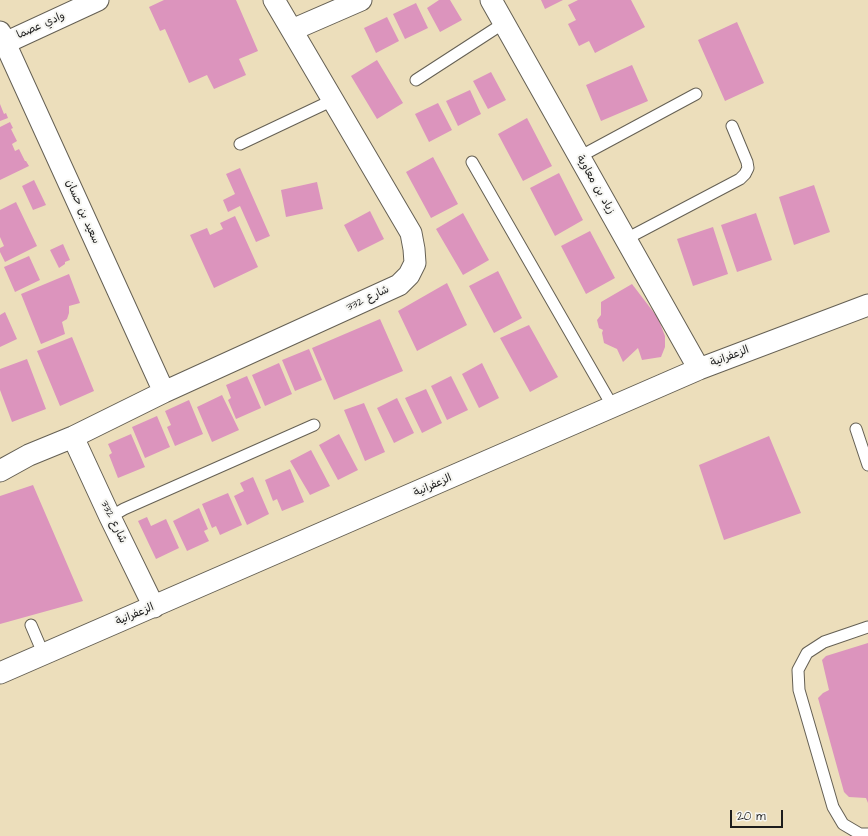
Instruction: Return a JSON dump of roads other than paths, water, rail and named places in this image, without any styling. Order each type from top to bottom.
[{"type":"street","name":"وادي عصما","points":[[2,37],[98,0]]},
{"type":"street","name":"شارع 332","points":[[0,471],[29,455],[73,437],[164,392],[399,285],[409,276],[415,263],[411,233],[274,0]]},
{"type":"street","points":[[292,30],[361,0]]},
{"type":"street","name":"زياد بن معاوية","points":[[490,0],[699,369]]},
{"type":"street","name":"سعيد بن حسان","points":[[2,37],[164,392]]},
{"type":"street","name":"الزعفرانية","points":[[0,673],[699,369],[868,305]]},
{"type":"street","name":"شارع 332","points":[[73,437],[154,607]]},
{"type":"lane","points":[[416,80],[504,23]]},
{"type":"lane","points":[[579,157],[696,94]]},
{"type":"lane","points":[[240,144],[333,100]]},
{"type":"lane","points":[[626,239],[740,179],[745,174],[748,168],[747,162],[732,126]]},
{"type":"lane","points":[[472,162],[613,407]]},
{"type":"lane","points":[[110,517],[124,509],[314,425]]},
{"type":"lane","points":[[856,429],[868,465]]},
{"type":"lane","points":[[31,625],[43,653]]},
{"type":"lane","points":[[868,627],[824,642],[807,653],[798,670],[799,690],[832,807],[843,824],[860,834],[868,834]]}]
